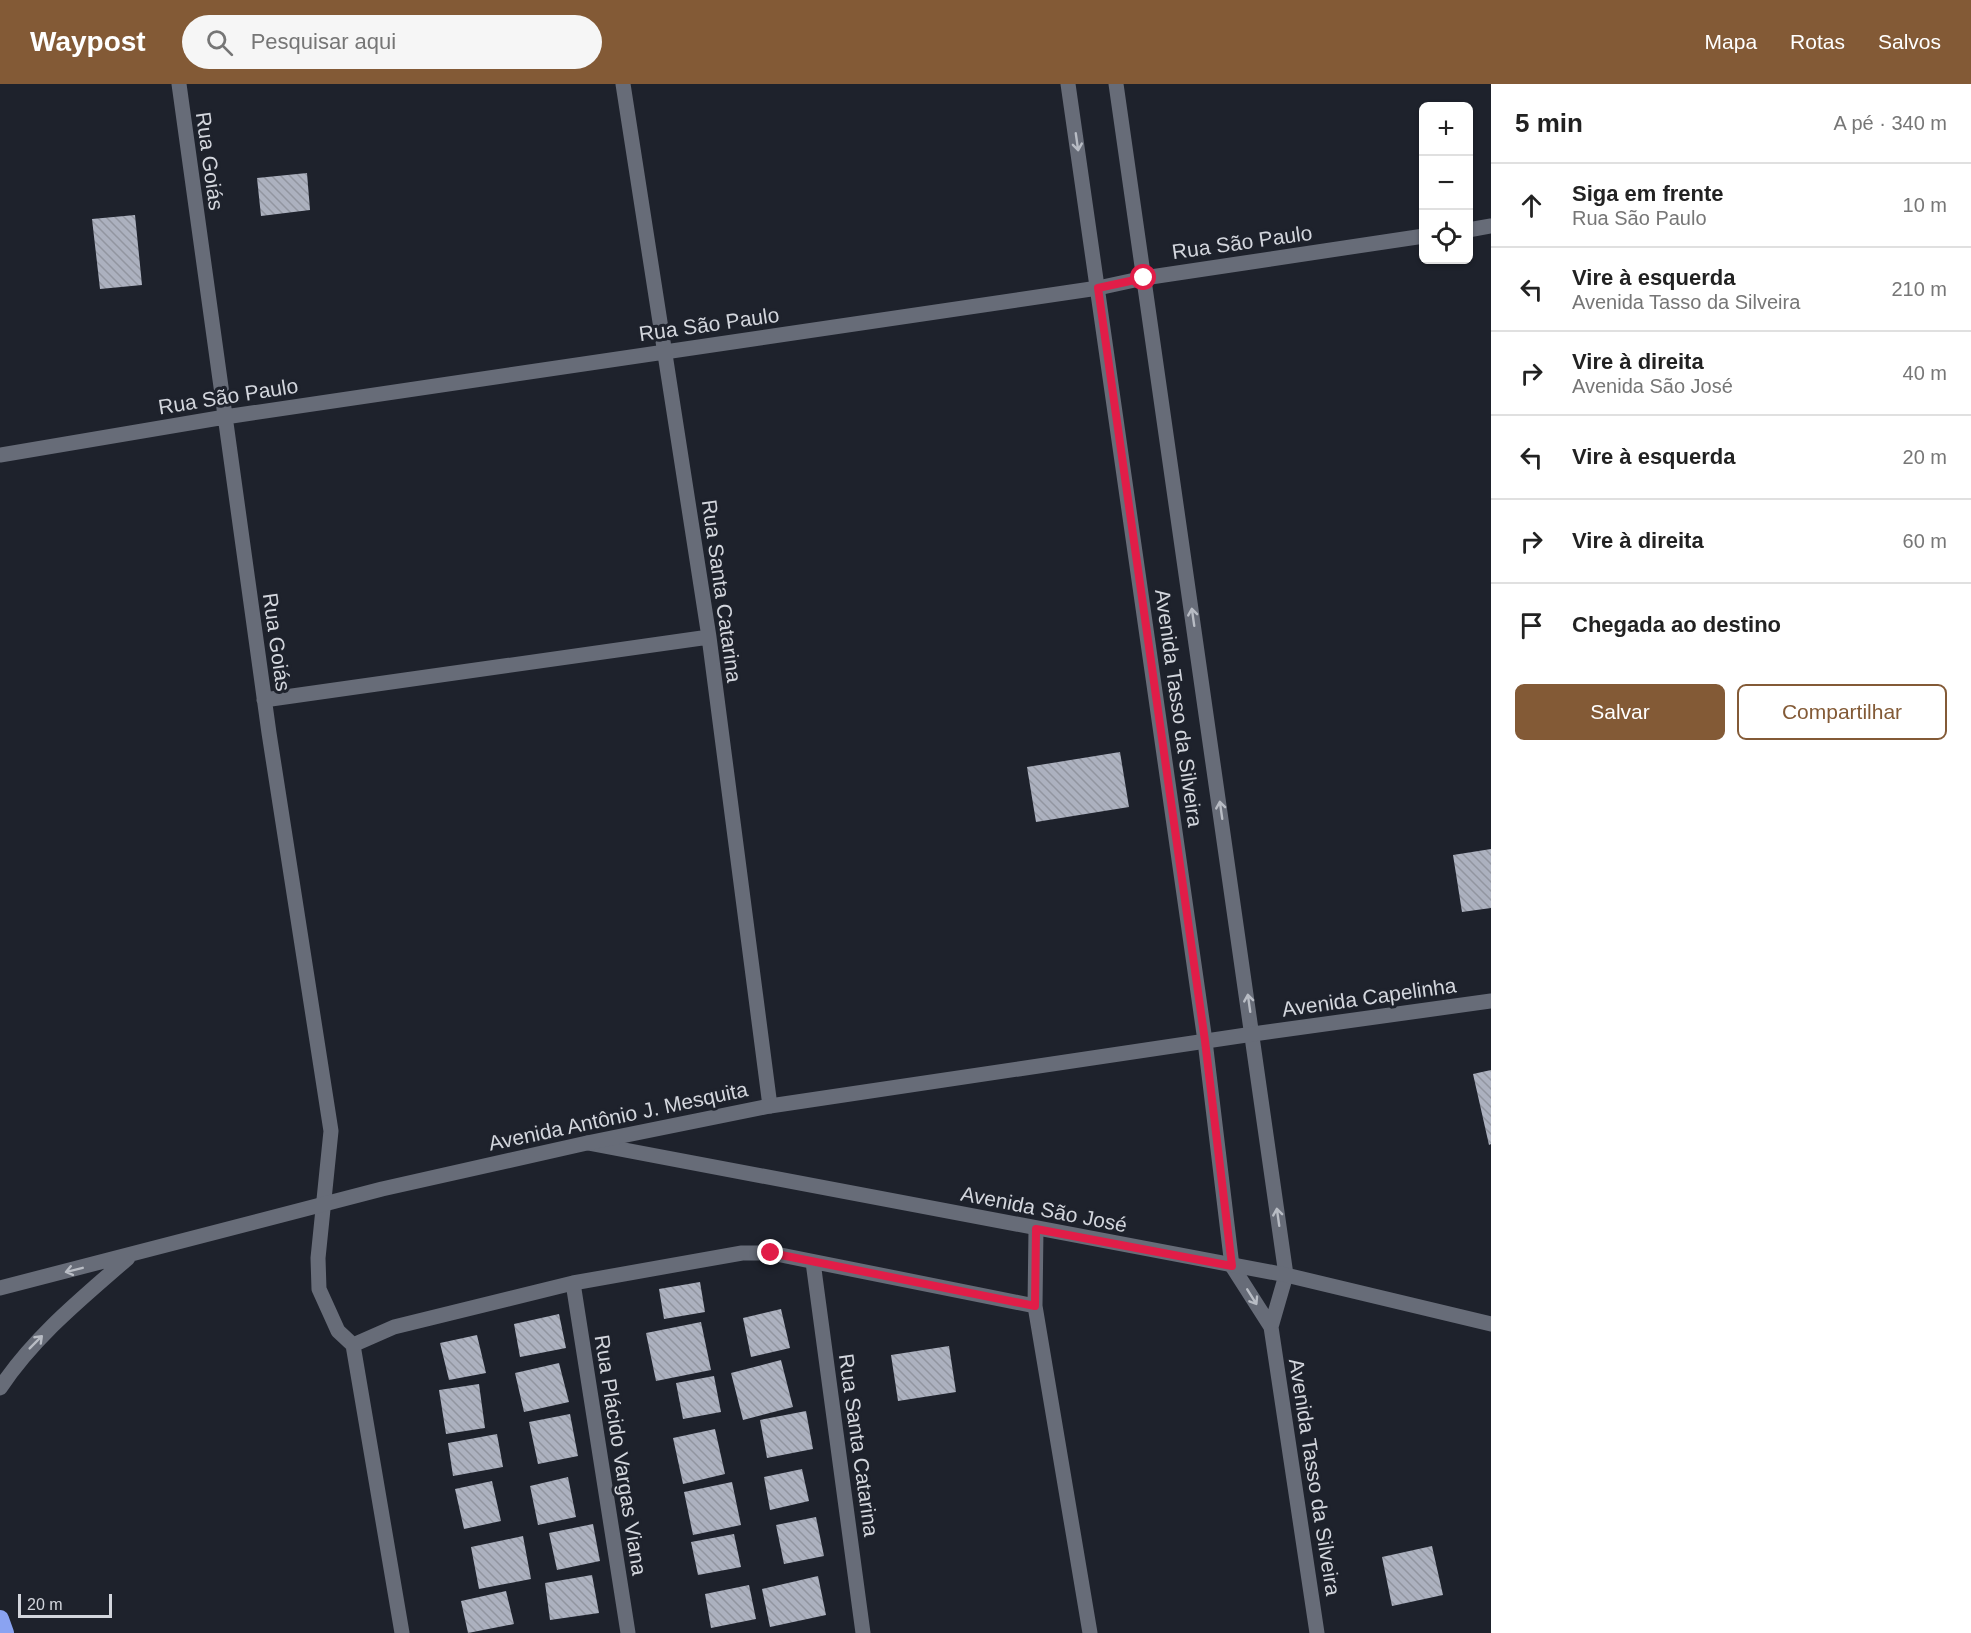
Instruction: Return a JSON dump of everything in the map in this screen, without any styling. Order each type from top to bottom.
[{"type":"highway","points":[[0,1619],[5,1633]]},
{"type":"street","name":"Rua Goiás","points":[[178,84],[264,700],[331,1131],[318,1257],[319,1289],[338,1331],[353,1345]]},
{"type":"street","name":"Rua Santa Catarina","points":[[623,84],[709,637],[770,1106]]},
{"type":"street","name":"Avenida Tasso da Silveira","points":[[1068,84],[1205,1041],[1232,1266],[1271,1328],[1317,1633]]},
{"type":"street","name":"Avenida Tasso da Silveira","points":[[1116,84],[1286,1275],[1271,1328]]},
{"type":"street","points":[[1473,229],[1491,226]]},
{"type":"street","name":"Rua São Paulo","points":[[0,455],[225,417],[1098,288],[1144,278],[1419,237]]},
{"type":"street","points":[[264,700],[709,637]]},
{"type":"street","name":"Avenida Capelinha","points":[[1253,1034],[1491,1001]]},
{"type":"street","name":"Avenida Antônio J. Mesquita","points":[[0,1288],[382,1189],[586,1143],[770,1106],[1253,1034]]},
{"type":"street","name":"Avenida São José","points":[[586,1143],[1286,1275],[1491,1324]]},
{"type":"street","points":[[1036,1229],[1035,1306],[1090,1633]]},
{"type":"street","points":[[402,1633],[353,1345],[394,1327],[573,1283],[742,1253],[771,1253],[1035,1306]]},
{"type":"street","points":[[0,1388],[21,1356],[58,1319],[130,1256]]},
{"type":"street","name":"Rua Santa Catarina","points":[[813,1262],[863,1633]]},
{"type":"street","name":"Rua Plácido Vargas Viana","points":[[573,1283],[628,1633]]},
{"type":"building","points":[[307,173],[310,210],[261,216],[257,178]]},
{"type":"building","points":[[135,215],[142,285],[100,289],[92,219]]},
{"type":"building","points":[[1120,752],[1129,807],[1036,822],[1027,767]]},
{"type":"building","points":[[1491,849],[1491,908],[1462,912],[1453,855]]},
{"type":"building","points":[[1491,1070],[1491,1144],[1489,1145],[1473,1074]]},
{"type":"building","points":[[700,1282],[705,1312],[664,1319],[659,1289]]},
{"type":"building","points":[[781,1309],[790,1348],[751,1357],[743,1318]]},
{"type":"building","points":[[559,1314],[566,1348],[520,1357],[514,1324]]},
{"type":"building","points":[[701,1322],[711,1370],[656,1381],[646,1333]]},
{"type":"building","points":[[477,1335],[486,1373],[449,1380],[440,1343]]},
{"type":"building","points":[[949,1346],[956,1392],[898,1401],[891,1355]]},
{"type":"building","points":[[781,1360],[793,1407],[743,1420],[731,1373]]},
{"type":"building","points":[[559,1363],[569,1402],[524,1412],[515,1373]]},
{"type":"building","points":[[714,1376],[721,1412],[683,1419],[676,1383]]},
{"type":"building","points":[[479,1384],[485,1428],[446,1434],[439,1390]]},
{"type":"building","points":[[806,1411],[813,1449],[767,1458],[760,1420]]},
{"type":"building","points":[[570,1414],[578,1456],[538,1464],[529,1422]]},
{"type":"building","points":[[715,1429],[725,1474],[683,1484],[673,1438]]},
{"type":"building","points":[[497,1434],[503,1467],[453,1476],[448,1443]]},
{"type":"building","points":[[802,1469],[809,1501],[770,1510],[764,1477]]},
{"type":"building","points":[[568,1477],[576,1517],[538,1525],[530,1486]]},
{"type":"building","points":[[492,1481],[501,1521],[464,1529],[455,1489]]},
{"type":"building","points":[[732,1482],[741,1525],[693,1535],[684,1492]]},
{"type":"building","points":[[816,1517],[824,1556],[784,1564],[776,1525]]},
{"type":"building","points":[[593,1524],[600,1561],[557,1570],[549,1533]]},
{"type":"building","points":[[734,1534],[741,1567],[698,1575],[691,1542]]},
{"type":"building","points":[[523,1536],[531,1579],[479,1589],[471,1547]]},
{"type":"building","points":[[1432,1546],[1443,1595],[1392,1606],[1382,1557]]},
{"type":"building","points":[[592,1575],[599,1613],[550,1620],[545,1583]]},
{"type":"building","points":[[818,1576],[826,1615],[770,1627],[762,1589]]},
{"type":"building","points":[[749,1585],[756,1619],[711,1628],[705,1594]]},
{"type":"building","points":[[506,1591],[514,1624],[468,1633],[461,1601]]},
{"type":"route","points":[[771,1253],[1035,1306],[1036,1229],[1232,1266],[1205,1041],[1098,288],[1144,278]]}]
